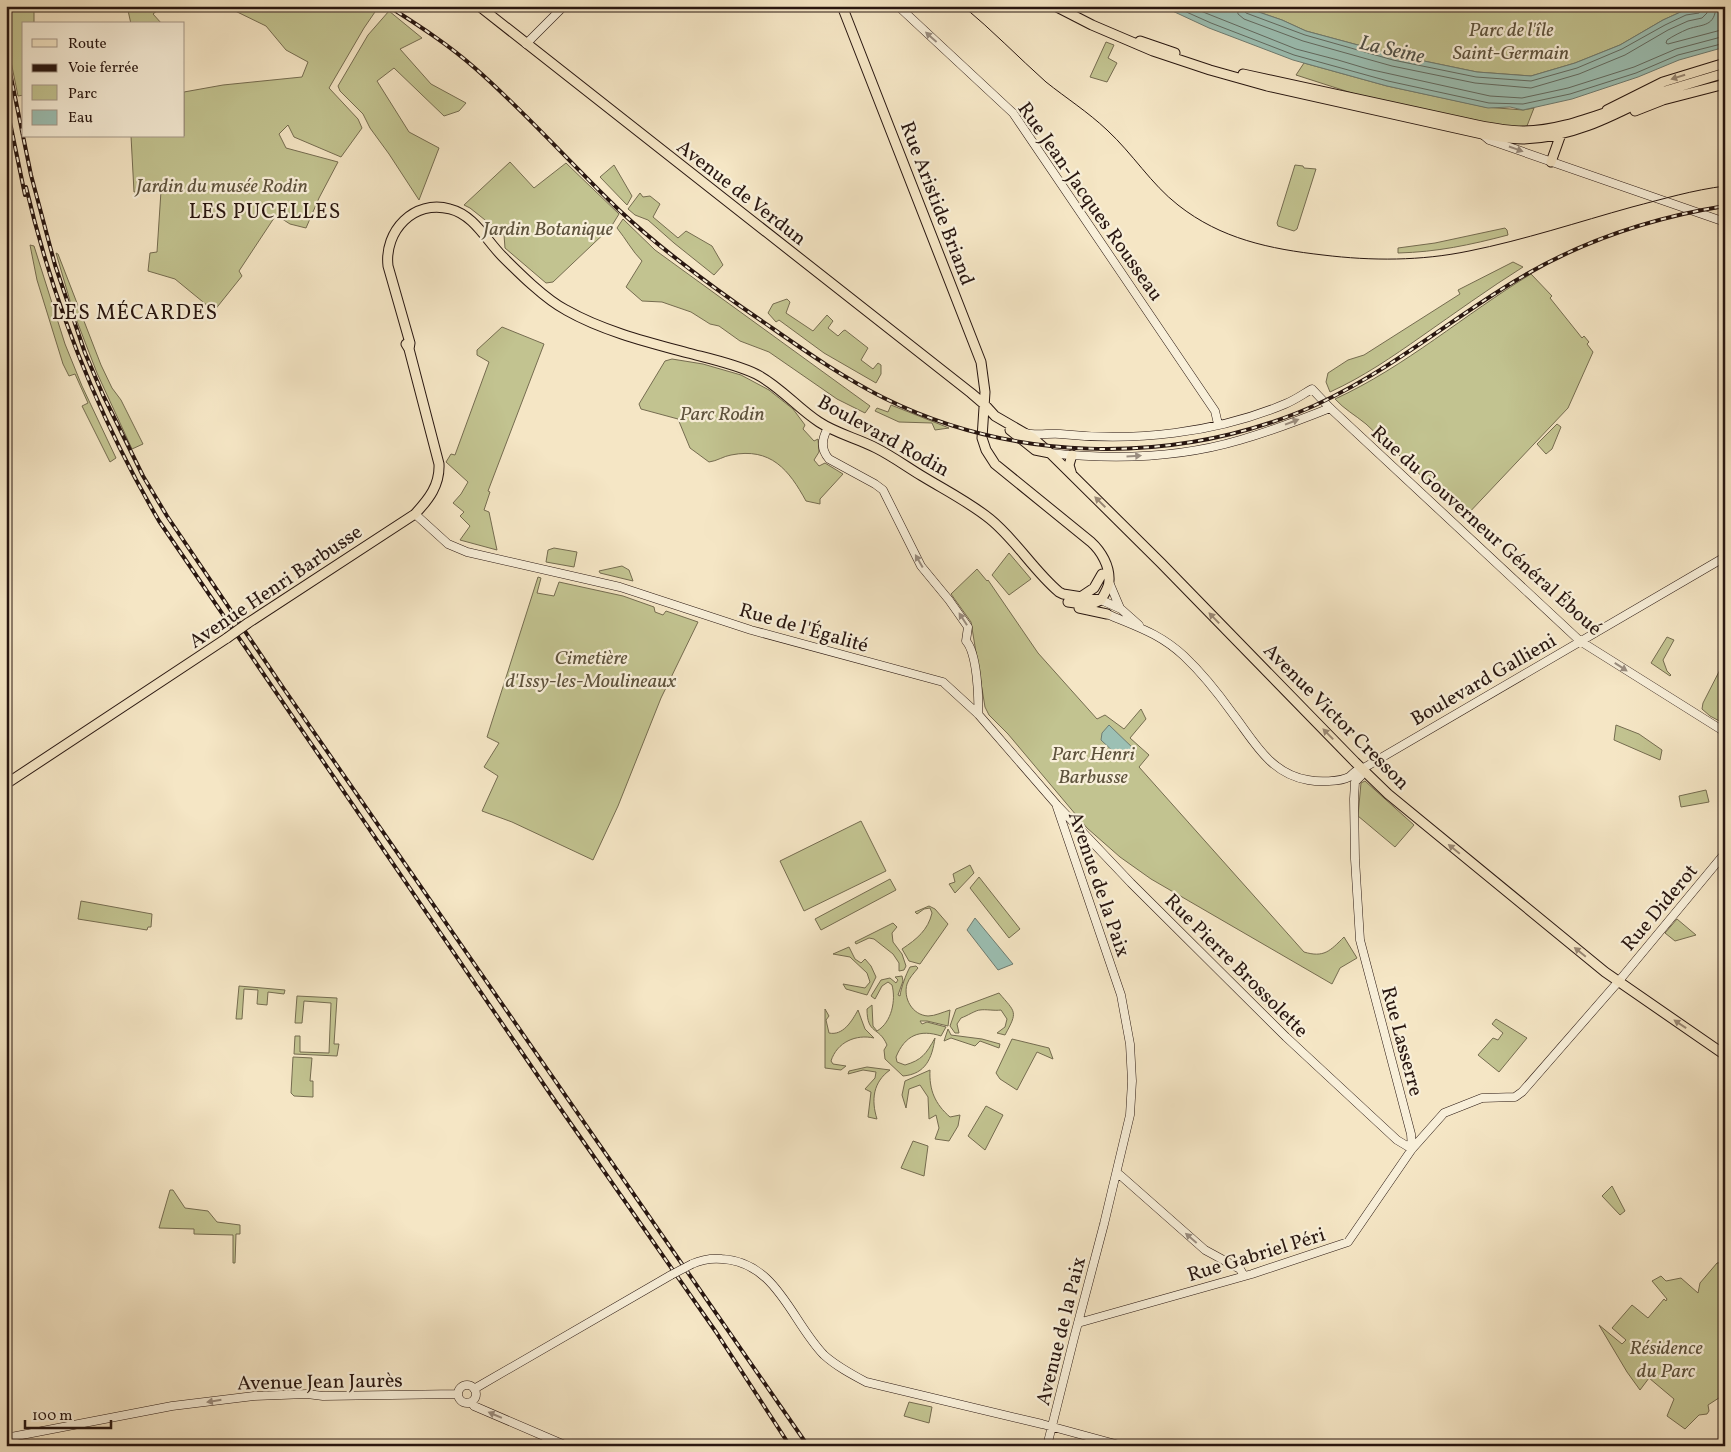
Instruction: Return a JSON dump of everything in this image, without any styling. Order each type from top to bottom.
[{"type":"main road","name":"Avenue de Verdun","points":[[479,6],[985,405]]},
{"type":"main road","points":[[526,44],[564,6]]},
{"type":"main road","name":"Rue Aristide Briand","points":[[837,6],[846,17]]},
{"type":"main road","name":"Rue Aristide Briand","points":[[842,6],[981,362],[985,392],[982,438],[986,450],[995,464],[1098,548],[1103,558]]},
{"type":"main road","name":"Rue Jean-Jacques Rousseau","points":[[898,6],[1013,113],[1215,411],[1218,424]]},
{"type":"main road","points":[[1055,6],[1085,22],[1153,51],[1210,70],[1267,86],[1482,134],[1523,139],[1561,134],[1660,92],[1725,73]]},
{"type":"main road","points":[[1115,34],[1155,45],[1185,57],[1238,73],[1512,131],[1530,131],[1594,120],[1662,82],[1725,64]]},
{"type":"main road","points":[[1594,120],[1604,124],[1663,100],[1725,84]]},
{"type":"main road","points":[[1328,92],[1334,101]]},
{"type":"main road","points":[[1334,101],[1346,96]]},
{"type":"main road","points":[[1482,134],[1489,140],[1725,222]]},
{"type":"main road","points":[[1551,162],[1561,134]]},
{"type":"main road","name":"Boulevard Rodin","points":[[421,208],[433,204],[445,204],[468,213],[481,224],[502,250],[517,264],[579,316],[623,335],[731,364],[751,372],[767,381],[809,416],[828,428],[878,448],[984,514],[1005,532],[1050,584],[1065,598]]},
{"type":"main road","name":"Avenue Henri Barbusse","points":[[6,784],[415,514],[425,503],[437,483],[440,474],[439,464],[409,349],[404,340],[386,275],[383,251],[386,238],[395,224],[405,214],[421,208]]},
{"type":"main road","name":"Rue du Gouverneur Général Éboué","points":[[1229,421],[1286,404],[1312,389],[1330,408],[1580,641],[1725,732]]},
{"type":"main road","points":[[985,405],[992,420],[1013,432],[1035,450],[1050,453],[1109,457],[1201,449],[1238,441],[1330,408]]},
{"type":"main road","name":"Avenue Victor Cresson","points":[[985,405],[995,416],[1033,438],[1050,453],[1388,794],[1618,982],[1725,1055]]},
{"type":"main road","name":"Rue Jean-Jacques Rousseau","points":[[1215,411],[1228,417],[1229,421]]},
{"type":"main road","points":[[984,420],[1005,428]]},
{"type":"main road","points":[[1019,430],[1030,434],[1121,437],[1178,432],[1229,421]]},
{"type":"main road","points":[[828,428],[823,437],[823,445],[828,459],[883,490],[921,566],[968,627],[966,641],[972,653],[978,714]]},
{"type":"main road","points":[[1072,455],[1069,465],[1074,477]]},
{"type":"main road","name":"Rue de l'Égalité","points":[[415,514],[448,544],[467,552],[620,587],[751,630],[943,682],[978,714],[1056,805]]},
{"type":"main road","name":"Boulevard Gallieni","points":[[1362,769],[1725,557]]},
{"type":"main road","points":[[1103,558],[1102,600],[1107,614],[1142,628],[1167,642],[1190,662],[1221,698],[1259,750],[1276,767],[1306,780],[1325,781],[1352,780],[1361,776],[1362,769]]},
{"type":"main road","points":[[1103,558],[1115,599],[1121,609],[1142,628]]},
{"type":"main road","points":[[1082,596],[1094,588],[1102,574]]},
{"type":"main road","points":[[1102,600],[1109,582]]},
{"type":"main road","points":[[1065,598],[1082,596],[1102,600],[1121,609]]},
{"type":"main road","points":[[1065,598],[1090,604],[1102,600]]},
{"type":"main road","points":[[1065,598],[1076,607],[1129,617]]},
{"type":"main road","name":"Rue Lasserre","points":[[1352,780],[1360,926],[1364,955],[1411,1134],[1412,1149]]},
{"type":"main road","name":"Rue Pierre Brossolette","points":[[1056,805],[1131,883],[1286,1037],[1400,1143],[1412,1149]]},
{"type":"main road","name":"Avenue de la Paix","points":[[1056,805],[1077,857],[1125,994],[1133,1044],[1136,1082],[1134,1118],[1120,1175],[1104,1224]]},
{"type":"main road","name":"Avenue de la Paix","points":[[1047,1446],[1130,1115],[1132,1081],[1130,1044],[1121,995],[1056,805]]},
{"type":"main road","name":"Rue Diderot","points":[[1422,1138],[1444,1113],[1482,1098],[1515,1097],[1522,1092],[1618,982],[1725,853]]},
{"type":"main road","name":"Rue Gabriel Péri","points":[[1078,1323],[1244,1276],[1348,1242],[1404,1160],[1422,1138]]},
{"type":"main road","points":[[1120,1175],[1205,1250],[1240,1269],[1244,1276]]},
{"type":"main road","points":[[474,1389],[672,1275],[700,1260],[709,1258],[730,1260],[750,1266],[770,1282],[834,1358],[858,1375],[886,1388]]},
{"type":"main road","points":[[788,1304],[810,1337],[825,1355],[844,1370],[866,1382],[1123,1446]]},
{"type":"main road","points":[[468,1386],[474,1389],[475,1398],[471,1402],[463,1402],[458,1394],[460,1388],[468,1386]]},
{"type":"main road","name":"Avenue Jean Jaurès","points":[[6,1438],[149,1410],[248,1396],[458,1394]]},
{"type":"main road","points":[[471,1402],[474,1406],[568,1446]]},
{"type":"green space","points":[[6,6],[34,6],[34,22],[22,22],[22,95],[18,96],[6,37]]},
{"type":"green space","points":[[127,6],[163,6],[153,14],[160,22],[131,22]]},
{"type":"green space","name":"Jardin du musée Rodin","points":[[230,6],[384,6],[377,9],[364,28],[329,88],[358,119],[362,128],[341,157],[294,137],[288,125],[279,134],[286,148],[338,162],[306,228],[290,224],[276,215],[239,271],[242,276],[214,311],[175,279],[148,271],[150,253],[157,252],[161,191],[134,192],[131,138],[185,138],[185,92],[223,85],[302,77],[308,62],[286,50],[266,26],[229,8]]},
{"type":"green space","name":"Parc de l'île Saint-Germain","points":[[1241,6],[1720,6],[1685,10],[1663,20],[1620,45],[1575,63],[1531,76],[1477,72],[1395,55],[1306,31],[1282,20]]},
{"type":"green space","points":[[389,11],[422,38],[400,49],[431,84],[466,103],[459,111],[444,116],[394,68],[377,81],[409,132],[439,148],[419,200],[370,128],[363,114],[340,91],[338,86],[368,35]]},
{"type":"green space","points":[[1106,42],[1114,45],[1108,58],[1117,63],[1107,82],[1090,77]]},
{"type":"green space","points":[[1304,63],[1387,86],[1485,107],[1523,110],[1534,108],[1525,131],[1383,103],[1296,75]]},
{"type":"green space","name":"Jardin Botanique","points":[[510,162],[534,188],[566,163],[619,214],[611,227],[553,282],[546,283],[505,248],[504,235],[464,205]]},
{"type":"green space","points":[[614,165],[632,196],[627,205],[600,177]]},
{"type":"green space","points":[[1295,165],[1316,169],[1297,229],[1294,231],[1278,226],[1277,223]]},
{"type":"green space","points":[[640,193],[643,197],[650,196],[660,204],[653,217],[678,238],[686,231],[712,246],[723,265],[714,275],[648,220],[635,215],[628,209]]},
{"type":"green space","points":[[623,219],[655,250],[870,406],[865,413],[837,399],[769,352],[740,341],[719,326],[710,324],[691,312],[662,302],[642,301],[626,287],[642,261],[617,228]]},
{"type":"green space","points":[[1505,228],[1508,235],[1480,242],[1440,250],[1398,253],[1398,248],[1435,243]]},
{"type":"green space","points":[[30,245],[34,246],[65,344],[82,386],[116,458],[110,462],[82,406],[88,403],[75,374],[69,376],[63,364],[37,280]]},
{"type":"green space","points":[[56,253],[101,365],[143,444],[132,449],[97,373],[73,311]]},
{"type":"green space","points":[[1513,262],[1523,267],[1388,359],[1330,392],[1326,382],[1328,373],[1348,360],[1364,355],[1460,294],[1458,290]]},
{"type":"green space","points":[[1531,274],[1552,296],[1550,298],[1582,338],[1584,336],[1589,342],[1587,344],[1593,352],[1568,408],[1465,517],[1366,424],[1335,399],[1386,372]]},
{"type":"green space","points":[[787,299],[790,302],[786,313],[813,331],[827,315],[833,321],[828,328],[838,336],[845,330],[868,348],[861,360],[873,369],[878,363],[881,365],[881,374],[876,383],[824,353],[779,320],[776,322],[768,313],[773,304]]},
{"type":"green space","points":[[502,327],[544,344],[488,491],[490,492],[484,510],[489,512],[497,550],[460,540],[470,526],[460,516],[464,512],[453,503],[468,482],[446,462],[451,454],[455,455],[489,362],[477,355],[477,350]]},
{"type":"green space","name":"Parc Rodin","points":[[672,359],[703,364],[741,375],[769,390],[793,409],[805,425],[803,429],[814,441],[818,439],[819,452],[814,460],[819,466],[825,463],[843,474],[820,499],[820,504],[806,501],[793,480],[777,463],[768,458],[757,454],[745,453],[709,462],[690,448],[678,419],[641,409],[639,404],[665,361]]},
{"type":"green space","points":[[891,405],[949,428],[935,430],[932,423],[899,422],[875,411],[877,408],[888,412]]},
{"type":"green space","points":[[1557,424],[1561,427],[1552,449],[1546,454],[1537,444]]},
{"type":"green space","points":[[554,548],[577,552],[574,567],[546,562],[548,550]]},
{"type":"green space","points":[[1009,553],[1031,579],[1009,595],[992,575]]},
{"type":"green space","points":[[622,566],[629,570],[633,581],[600,573],[599,571]]},
{"type":"green space","name":"Parc Henri Barbusse","points":[[977,569],[988,580],[1038,653],[1097,719],[1105,715],[1124,729],[1141,709],[1146,719],[1130,738],[1149,755],[1139,767],[1304,952],[1322,954],[1335,946],[1344,937],[1357,958],[1340,968],[1332,984],[1151,879],[1120,857],[1087,828],[1008,734],[989,715],[985,707],[971,622],[951,594]]},
{"type":"green space","name":"Cimetière d'Issy-les-Moulineaux","points":[[538,577],[541,578],[537,593],[554,596],[559,582],[623,596],[654,607],[655,612],[663,615],[666,611],[698,622],[661,698],[618,806],[593,860],[512,822],[482,811],[498,776],[484,767],[499,743],[487,737]]},
{"type":"green space","points":[[1667,637],[1674,640],[1663,660],[1670,676],[1651,663]]},
{"type":"green space","points":[[1725,660],[1725,724],[1702,709],[1703,703]]},
{"type":"green space","points":[[1616,725],[1639,734],[1662,750],[1660,760],[1614,740]]},
{"type":"green space","points":[[1365,781],[1414,825],[1395,847],[1358,816],[1361,783]]},
{"type":"green space","points":[[1706,790],[1709,802],[1681,807],[1679,796]]},
{"type":"green space","points":[[861,821],[886,871],[804,911],[780,861]]},
{"type":"green space","points":[[970,865],[974,873],[955,893],[949,884],[955,882],[953,874]]},
{"type":"green space","points":[[979,877],[1020,929],[1009,938],[970,888]]},
{"type":"green space","points":[[890,879],[896,890],[821,930],[815,919]]},
{"type":"green space","points":[[81,901],[152,914],[151,927],[148,927],[147,930],[78,919]]},
{"type":"green space","points":[[929,906],[935,909],[948,924],[920,964],[909,961],[902,949],[917,938],[925,929],[932,913],[930,908],[924,909],[917,914],[915,912]]},
{"type":"green space","points":[[1677,919],[1696,935],[1675,941],[1665,933]]},
{"type":"green space","points":[[893,923],[897,927],[892,933],[893,942],[902,954],[906,966],[904,970],[899,971],[899,963],[893,954],[874,939],[869,938],[856,944],[855,942]]},
{"type":"green space","points":[[849,947],[855,959],[861,963],[865,959],[876,977],[867,995],[846,989],[843,984],[865,988],[870,982],[867,973],[850,957],[833,954]]},
{"type":"green space","points":[[916,966],[918,968],[909,980],[906,989],[906,995],[913,1009],[917,1013],[928,1016],[950,1010],[948,1026],[927,1021],[920,1021],[922,1024],[927,1022],[946,1027],[941,1036],[926,1033],[920,1034],[904,1043],[896,1057],[897,1062],[905,1065],[923,1056],[935,1038],[930,1058],[926,1064],[917,1072],[903,1076],[885,1059],[884,1050],[887,1045],[881,1035],[871,1027],[867,1009],[872,1005],[873,1026],[877,1031],[886,1022],[892,1010],[892,985],[888,982],[882,986],[875,999],[871,996],[881,980],[890,978],[896,983],[898,980],[895,977],[902,976],[903,981],[898,995],[900,996],[910,967]]},
{"type":"green space","points":[[239,986],[285,990],[284,994],[268,992],[267,1005],[257,1004],[258,990],[244,989],[242,1019],[236,1019]]},
{"type":"green space","points":[[999,993],[1013,1012],[1012,1021],[1005,1035],[997,1033],[1005,1027],[1007,1019],[1001,1010],[978,1010],[961,1018],[957,1024],[959,1033],[955,1033],[950,1026],[956,1009]]},
{"type":"green space","points":[[297,996],[337,998],[334,1044],[339,1044],[337,1056],[294,1054],[295,1036],[300,1036],[300,1052],[329,1053],[331,1003],[304,1001],[302,1023],[295,1023]]},
{"type":"green space","points":[[825,1009],[829,1016],[826,1020],[829,1033],[843,1030],[858,1010],[865,1029],[874,1038],[861,1037],[842,1044],[831,1061],[833,1064],[846,1066],[841,1070],[825,1068]]},
{"type":"green space","points":[[1496,1019],[1527,1038],[1499,1072],[1478,1055],[1493,1038],[1498,1040],[1503,1033],[1492,1024]]},
{"type":"green space","points":[[948,1029],[951,1035],[982,1039],[1000,1044],[999,1048],[980,1041],[975,1046],[951,1038],[944,1041]]},
{"type":"green space","points":[[1012,1039],[1049,1048],[1053,1059],[1037,1052],[1017,1090],[1000,1079],[996,1073]]},
{"type":"green space","points":[[293,1057],[312,1058],[310,1081],[313,1081],[313,1097],[294,1096],[291,1093]]},
{"type":"green space","points":[[867,1067],[890,1070],[880,1080],[875,1092],[874,1105],[877,1119],[868,1117],[871,1092],[865,1089],[875,1078],[876,1072],[863,1070],[848,1074],[849,1071]]},
{"type":"green space","points":[[930,1070],[932,1090],[940,1107],[950,1117],[960,1115],[958,1126],[949,1141],[935,1139],[939,1128],[936,1115],[929,1119],[928,1097],[920,1085],[909,1089],[906,1108],[902,1095],[905,1081]]},
{"type":"green space","points":[[986,1106],[1003,1115],[985,1150],[968,1136]]},
{"type":"green space","points":[[913,1141],[928,1146],[924,1176],[901,1168]]},
{"type":"green space","points":[[1612,1186],[1625,1211],[1620,1215],[1602,1196]]},
{"type":"green space","points":[[170,1190],[173,1190],[185,1208],[208,1211],[217,1222],[240,1225],[240,1234],[236,1234],[235,1263],[233,1263],[233,1235],[194,1234],[194,1229],[159,1228]]},
{"type":"green space","name":"Résidence du Parc","points":[[1725,1262],[1725,1394],[1708,1405],[1709,1411],[1707,1414],[1699,1415],[1685,1429],[1667,1416],[1674,1399],[1649,1378],[1640,1390],[1599,1325],[1622,1344],[1626,1340],[1612,1328],[1632,1305],[1648,1318],[1664,1299],[1666,1301],[1667,1299],[1652,1281],[1661,1276],[1666,1281],[1681,1278],[1698,1293],[1700,1283],[1717,1263]]},
{"type":"green space","points":[[909,1402],[932,1407],[929,1423],[904,1416]]},
{"type":"water","name":"La Seine","points":[[1155,6],[1241,6],[1282,20],[1306,31],[1395,55],[1477,72],[1531,76],[1575,63],[1620,45],[1663,20],[1685,10],[1725,6],[1725,47],[1679,60],[1638,77],[1572,99],[1523,110],[1510,107],[1488,108],[1387,86],[1293,60],[1209,28],[1166,8],[1162,9]]},
{"type":"water","points":[[1109,725],[1135,750],[1130,757],[1121,759],[1101,740],[1102,733]]},
{"type":"water","points":[[975,918],[1013,964],[998,970],[967,930]]},
{"type":"tram line","points":[[963,6],[1046,82],[1107,130],[1159,188],[1178,205],[1194,217],[1211,226],[1265,246],[1341,257],[1396,259],[1433,257],[1490,247],[1632,207],[1725,186]]},
{"type":"railway","points":[[388,6],[466,60],[513,103],[619,210],[655,242],[799,347],[840,374],[869,390],[933,419],[984,434],[1036,444],[1089,449],[1142,448],[1195,441],[1247,430],[1297,413],[1355,385],[1382,369],[1488,298],[1539,267],[1616,233],[1670,217],[1725,206]]},
{"type":"railway","points":[[6,53],[22,131]]},
{"type":"railway","points":[[6,103],[25,195]]},
{"type":"railway","points":[[23,138],[31,175],[55,265],[85,353],[103,395],[143,476],[167,516],[284,689],[808,1446]]},
{"type":"railway","points":[[26,187],[50,275],[80,359],[116,441],[159,521],[553,1098],[716,1332],[790,1446]]},
{"type":"district","name":"LES PUCELLES","points":[[265,211]]},
{"type":"district","name":"LES MÉCARDES","points":[[135,312]]}]
